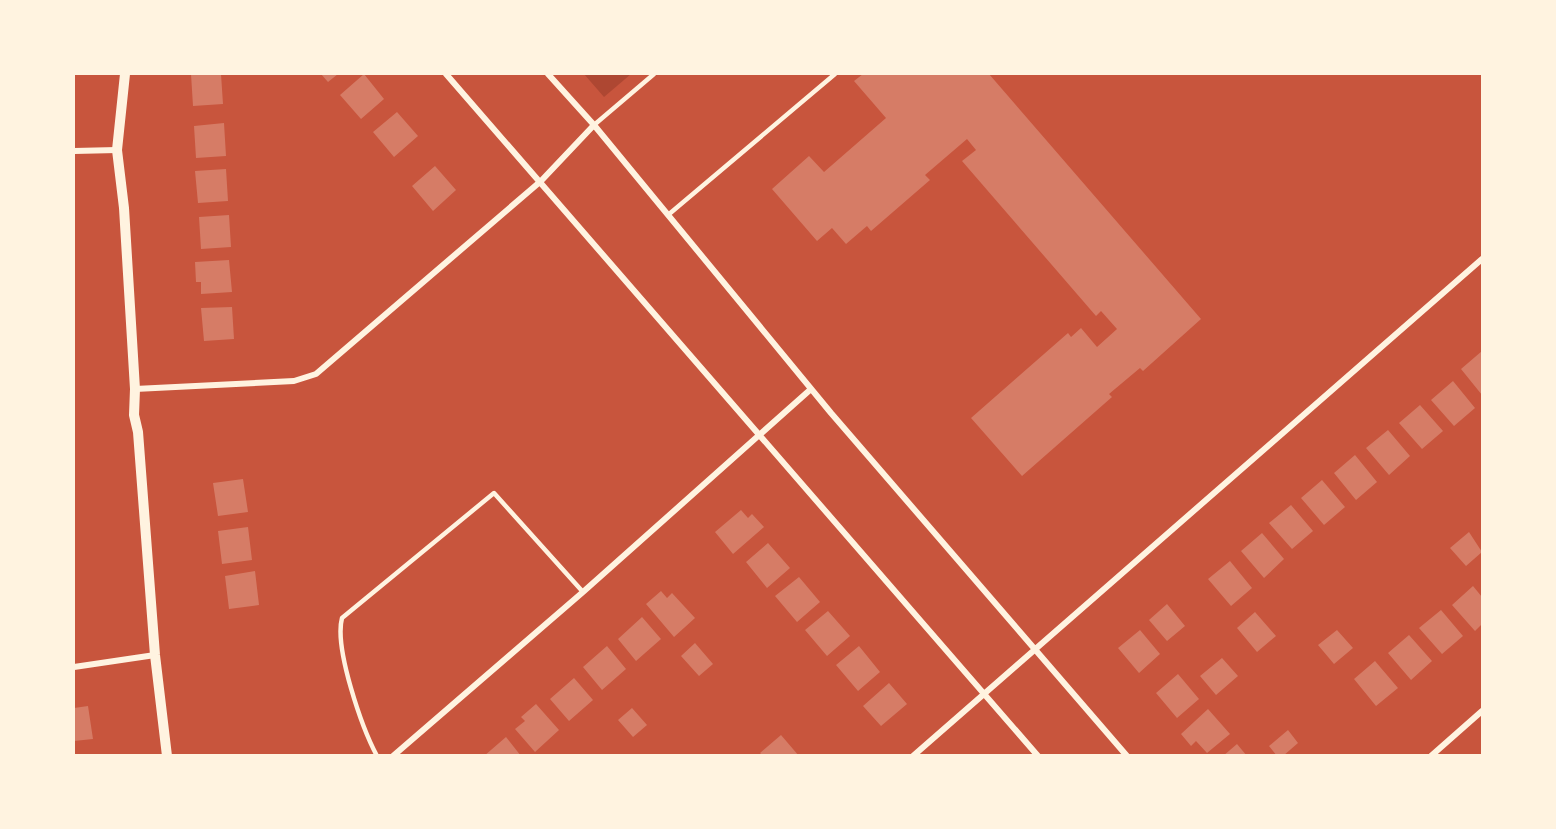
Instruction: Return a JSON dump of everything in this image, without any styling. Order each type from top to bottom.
[{"type":"street","points":[[125,74],[117,150],[124,208],[135,389],[134,415],[138,432],[155,655],[167,756]]},
{"type":"street","points":[[446,74],[1038,756]]},
{"type":"street","points":[[548,74],[594,125],[811,389],[1127,756]]},
{"type":"street","points":[[135,389],[294,381],[316,374],[541,181],[594,125]]},
{"type":"street","points":[[74,151],[117,150]]},
{"type":"street","points":[[913,756],[1482,259]]},
{"type":"street","points":[[393,756],[583,592],[811,389]]},
{"type":"street","points":[[74,667],[155,655]]},
{"type":"street","points":[[1431,756],[1482,711]]},
{"type":"lane","points":[[594,125],[654,74]]},
{"type":"lane","points":[[668,215],[835,74]]},
{"type":"lane","points":[[377,756],[365,735],[354,696],[339,631],[342,618],[494,494],[583,592]]},
{"type":"shaded area","points":[[584,74],[631,74],[604,97]]},
{"type":"building","points":[[191,74],[221,74],[223,104],[193,106]]},
{"type":"building","points":[[321,74],[338,74],[328,82]]},
{"type":"building","points":[[364,74],[384,99],[361,119],[340,95]]},
{"type":"building","points":[[863,74],[989,74],[1201,319],[1143,371],[1140,368],[1109,394],[1112,397],[1022,476],[971,418],[1068,333],[1071,337],[1081,328],[1097,347],[1117,329],[1101,311],[1096,316],[962,161],[976,150],[967,139],[925,175],[930,180],[871,231],[867,226],[846,244],[832,228],[817,241],[772,189],[809,156],[824,172],[886,118],[854,81]]},
{"type":"building","points":[[397,112],[418,136],[394,157],[373,132]]},
{"type":"building","points":[[224,123],[226,156],[196,158],[194,126]]},
{"type":"building","points":[[435,166],[456,190],[433,211],[412,186]]},
{"type":"building","points":[[226,169],[228,201],[198,203],[195,171]]},
{"type":"building","points":[[229,215],[231,247],[201,249],[199,217]]},
{"type":"building","points":[[229,260],[232,292],[201,294],[201,282],[196,282],[195,262]]},
{"type":"building","points":[[232,307],[234,339],[204,341],[201,308]]},
{"type":"building","points":[[1482,351],[1482,395],[1461,369]]},
{"type":"building","points":[[1453,381],[1475,408],[1454,426],[1431,400]]},
{"type":"building","points":[[1420,405],[1443,431],[1422,449],[1399,423]]},
{"type":"building","points":[[1388,430],[1410,456],[1389,475],[1366,448]]},
{"type":"building","points":[[1355,455],[1377,482],[1356,500],[1334,473]]},
{"type":"building","points":[[243,479],[248,512],[218,516],[213,483]]},
{"type":"building","points":[[1322,480],[1345,507],[1324,525],[1301,498]]},
{"type":"building","points":[[1291,505],[1313,531],[1292,549],[1269,523]]},
{"type":"building","points":[[741,510],[748,518],[752,514],[764,527],[733,554],[715,532]]},
{"type":"building","points":[[248,527],[252,560],[222,564],[218,531]]},
{"type":"building","points":[[1469,532],[1482,552],[1466,566],[1450,548]]},
{"type":"building","points":[[1262,533],[1284,559],[1264,578],[1241,551]]},
{"type":"building","points":[[768,543],[790,568],[767,588],[746,562]]},
{"type":"building","points":[[1230,561],[1252,588],[1231,606],[1208,579]]},
{"type":"building","points":[[255,571],[259,605],[229,609],[225,576]]},
{"type":"building","points":[[799,577],[820,602],[797,622],[775,596]]},
{"type":"building","points":[[1473,586],[1482,597],[1482,624],[1475,631],[1452,605]]},
{"type":"building","points":[[661,591],[667,598],[672,593],[695,618],[674,637],[646,604]]},
{"type":"building","points":[[1167,604],[1185,626],[1167,641],[1149,620]]},
{"type":"building","points":[[1441,610],[1463,636],[1442,654],[1419,628]]},
{"type":"building","points":[[828,611],[850,636],[827,656],[805,630]]},
{"type":"building","points":[[1255,612],[1276,636],[1257,652],[1237,628]]},
{"type":"building","points":[[642,617],[661,639],[636,661],[618,639]]},
{"type":"building","points":[[1140,630],[1160,654],[1139,673],[1118,648]]},
{"type":"building","points":[[1337,630],[1353,648],[1334,664],[1318,645]]},
{"type":"building","points":[[1409,635],[1432,661],[1411,680],[1388,653]]},
{"type":"building","points":[[695,643],[713,664],[699,676],[681,656]]},
{"type":"building","points":[[607,646],[626,669],[602,690],[583,667]]},
{"type":"building","points":[[859,646],[880,672],[858,691],[836,665]]},
{"type":"building","points":[[1222,658],[1238,676],[1216,695],[1200,676]]},
{"type":"building","points":[[1375,661],[1398,688],[1376,706],[1354,679]]},
{"type":"building","points":[[1178,674],[1199,699],[1177,718],[1156,693]]},
{"type":"building","points":[[574,678],[593,700],[569,721],[550,699]]},
{"type":"building","points":[[889,683],[907,704],[881,726],[863,706]]},
{"type":"building","points":[[536,704],[559,730],[535,752],[515,729],[525,721],[521,717]]},
{"type":"building","points":[[88,706],[93,739],[74,741],[74,708]]},
{"type":"building","points":[[632,708],[647,725],[633,737],[618,720]]},
{"type":"building","points":[[1208,709],[1230,734],[1207,753],[1196,741],[1191,746],[1181,734]]},
{"type":"building","points":[[1288,730],[1298,743],[1283,756],[1277,756],[1269,746]]},
{"type":"building","points":[[781,735],[799,756],[763,756],[760,753]]},
{"type":"building","points":[[506,737],[521,756],[484,756]]},
{"type":"building","points":[[1237,744],[1247,756],[1223,756]]}]
